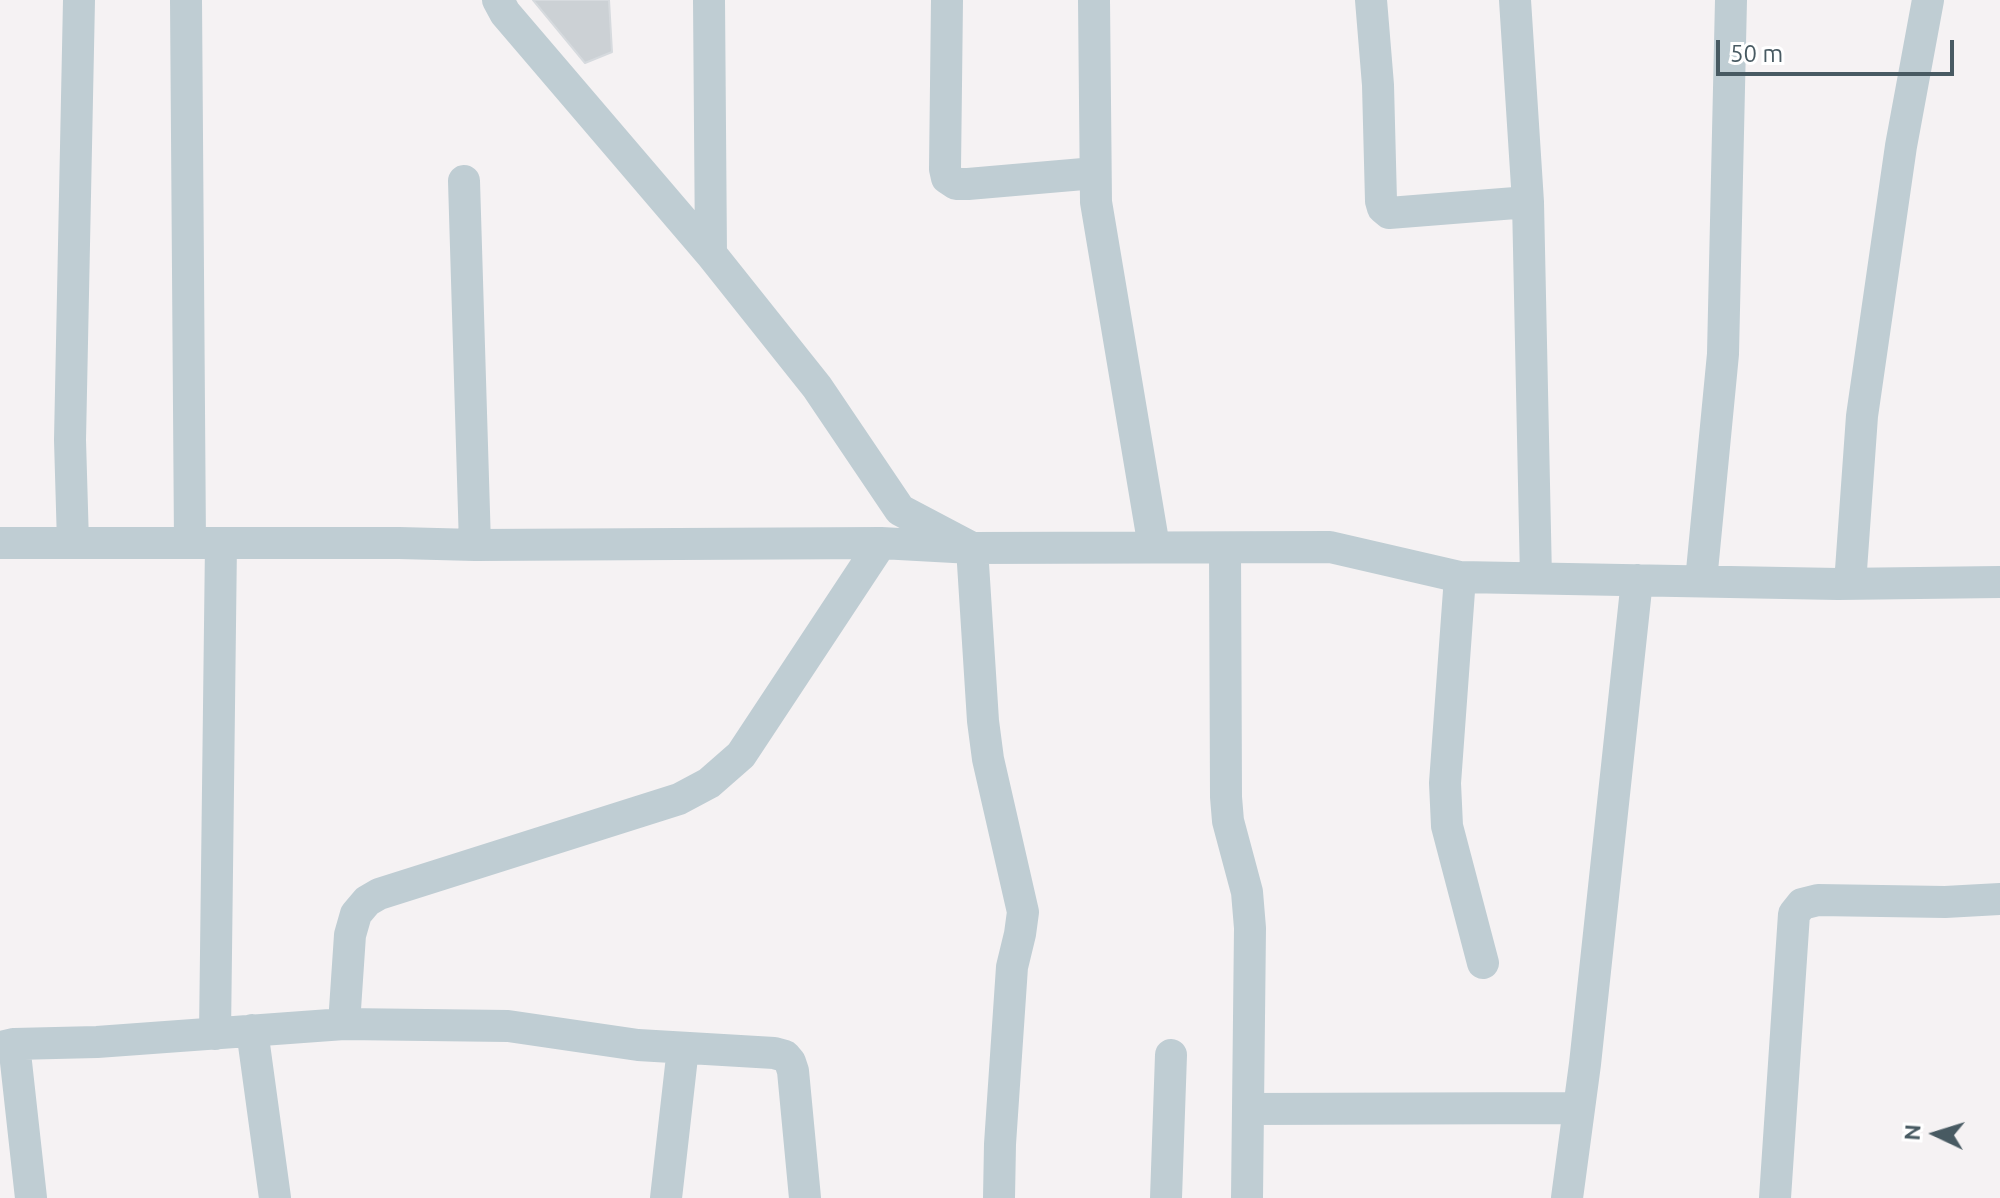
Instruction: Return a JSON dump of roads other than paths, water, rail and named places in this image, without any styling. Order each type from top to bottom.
[{"type":"street","points":[[73,543],[70,440],[79,0]]},
{"type":"street","points":[[186,0],[205,543],[215,1034]]},
{"type":"street","points":[[498,0],[505,13],[711,254],[817,387],[900,510],[972,548]]},
{"type":"street","points":[[709,0],[711,254]]},
{"type":"street","points":[[947,0],[947,178],[956,184],[968,184],[1095,173]]},
{"type":"street","points":[[1094,0],[1096,202],[1154,547]]},
{"type":"street","points":[[1371,0],[1383,208],[1389,213],[1528,202]]},
{"type":"street","points":[[1515,0],[1528,202],[1536,578]]},
{"type":"street","points":[[1701,581],[1723,354],[1731,0]]},
{"type":"street","points":[[1850,584],[1862,416],[1901,146],[1928,0]]},
{"type":"street","points":[[464,181],[475,545]]},
{"type":"street","points":[[0,543],[881,543],[972,548],[1330,547],[1460,577],[1850,584],[2000,582]]},
{"type":"street","points":[[344,1024],[350,935],[356,914],[367,901],[379,894],[679,799],[709,783],[741,755],[881,543]]},
{"type":"street","points":[[972,548],[988,759],[1023,912],[1012,967],[999,1198]]},
{"type":"street","points":[[1225,548],[1226,797],[1228,821],[1247,892],[1250,928],[1247,1198]]},
{"type":"street","points":[[1460,577],[1445,783],[1447,826],[1483,963]]},
{"type":"street","points":[[1567,1198],[1585,1064],[1637,580]]},
{"type":"street","points":[[1785,1198],[1775,1198],[1794,914],[1802,904],[1818,900],[1945,902],[2000,899]]},
{"type":"street","points":[[31,1198],[7,1046],[344,1024],[508,1026],[638,1045],[785,1056],[793,1071],[805,1198]]},
{"type":"street","points":[[252,1030],[275,1198]]},
{"type":"street","points":[[666,1198],[683,1048]]},
{"type":"street","points":[[1166,1198],[1171,1055]]},
{"type":"street","points":[[1249,1109],[1579,1108]]}]
